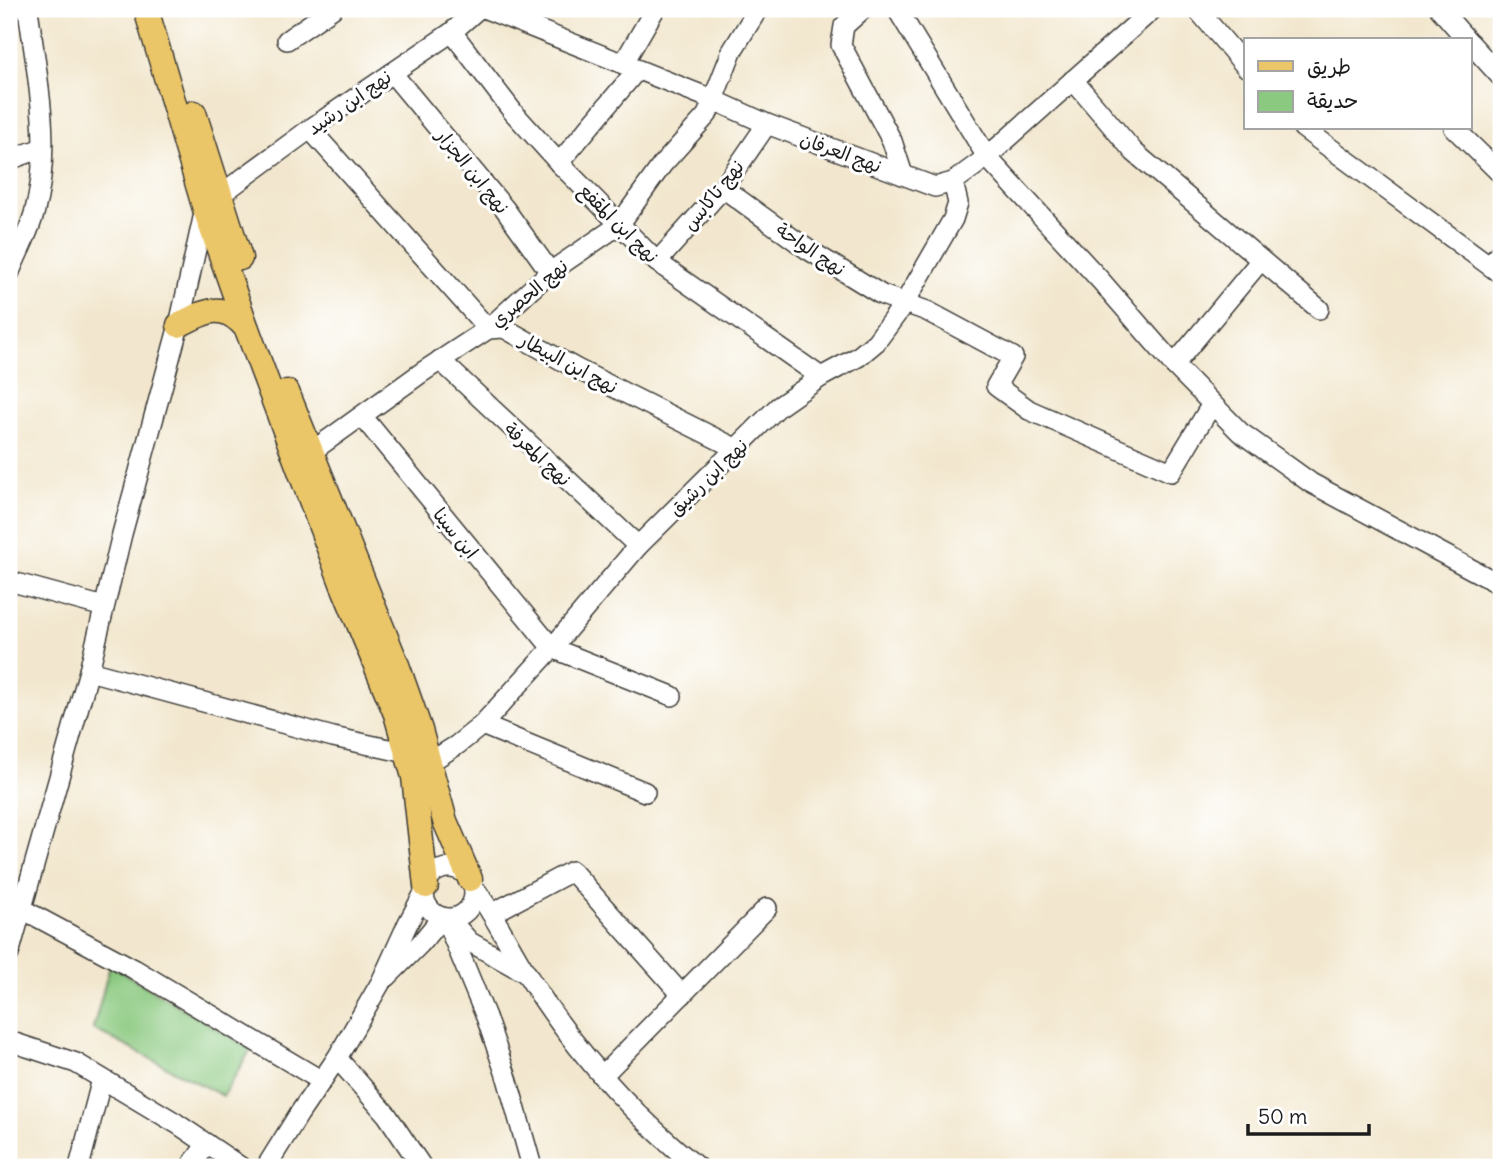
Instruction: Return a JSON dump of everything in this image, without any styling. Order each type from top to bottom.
[{"type":"main road","points":[[146,9],[212,202],[397,665],[418,758],[421,861],[425,890]]},
{"type":"main road","points":[[162,9],[247,329],[342,583],[396,714],[472,882]]},
{"type":"main road","points":[[179,325],[204,312],[223,311],[237,317],[247,329]]},
{"type":"street","points":[[9,274],[34,214],[42,148],[43,122],[28,9]]},
{"type":"street","points":[[287,40],[331,9]]},
{"type":"street","name":"نهج ابن رشيد","points":[[212,202],[310,129],[452,32],[478,9]]},
{"type":"street","name":"نهج العرفان","points":[[486,9],[511,13],[630,67],[767,124],[935,187],[953,182]]},
{"type":"street","points":[[559,163],[630,67],[655,9]]},
{"type":"street","name":"نهج الحصري","points":[[311,452],[488,329],[550,272],[619,225],[662,164],[707,115],[732,51],[758,9]]},
{"type":"street","points":[[863,9],[844,26],[841,45],[892,141],[903,175]]},
{"type":"street","points":[[897,9],[987,157],[1174,365],[1240,432],[1311,483],[1501,585]]},
{"type":"street","points":[[953,182],[987,157],[1153,9]]},
{"type":"street","points":[[1197,9],[1244,65]]},
{"type":"street","points":[[1440,9],[1465,38]]},
{"type":"street","name":"نهج ابن المقفع","points":[[452,32],[513,112],[559,163],[657,262],[821,377]]},
{"type":"street","points":[[1472,45],[1501,77]]},
{"type":"street","name":"نهج ابن الجزار","points":[[392,73],[505,209],[550,272]]},
{"type":"street","points":[[1073,80],[1134,152],[1319,309]]},
{"type":"street","name":"نهج تاكابس","points":[[657,262],[723,188],[767,124]]},
{"type":"street","points":[[310,129],[488,329]]},
{"type":"street","points":[[1306,130],[1497,263]]},
{"type":"street","points":[[1456,130],[1501,174]]},
{"type":"street","points":[[9,160],[42,148]]},
{"type":"street","name":"نهج ابن رشيق","points":[[418,758],[457,745],[482,725],[638,547],[778,407],[821,377],[858,357],[876,342],[904,304],[953,219],[958,203],[953,182]]},
{"type":"street","name":"نهج الواحة","points":[[723,188],[807,249],[882,295],[927,311],[1013,356],[996,386],[1030,410],[1171,472],[1212,404]]},
{"type":"street","points":[[9,954],[15,901],[89,671],[212,202]]},
{"type":"street","points":[[1174,365],[1261,260]]},
{"type":"street","name":"نهج ابن البيطار","points":[[488,329],[504,328],[577,369],[737,449]]},
{"type":"street","name":"نهج المعرفة","points":[[440,360],[638,547]]},
{"type":"street","name":"ابن سينا","points":[[362,416],[552,648]]},
{"type":"street","points":[[9,581],[104,607]]},
{"type":"street","points":[[552,648],[672,696]]},
{"type":"street","points":[[89,671],[418,758]]},
{"type":"street","points":[[482,725],[645,792]]},
{"type":"street","points":[[266,1167],[337,1058],[381,982],[429,879],[442,870],[457,870],[472,882],[493,913],[527,974],[569,1034],[603,1076],[689,1165]]},
{"type":"street","points":[[493,913],[572,871],[682,995]]},
{"type":"street","points":[[381,982],[445,918],[457,917],[470,908],[473,901],[472,882]]},
{"type":"street","points":[[425,890],[429,908],[445,918],[470,942],[527,974]]},
{"type":"street","points":[[15,901],[134,968],[322,1081]]},
{"type":"street","points":[[603,1076],[766,908]]},
{"type":"street","points":[[445,918],[486,1017],[507,1078],[532,1167]]},
{"type":"street","points":[[9,1041],[76,1063],[241,1167]]},
{"type":"street","points":[[337,1058],[387,1115],[422,1167]]},
{"type":"street","points":[[79,1167],[102,1079]]},
{"type":"street","points":[[190,1167],[207,1144]]},
{"type":"green space","points":[[110,965],[251,1049],[223,1096],[93,1029]]}]
